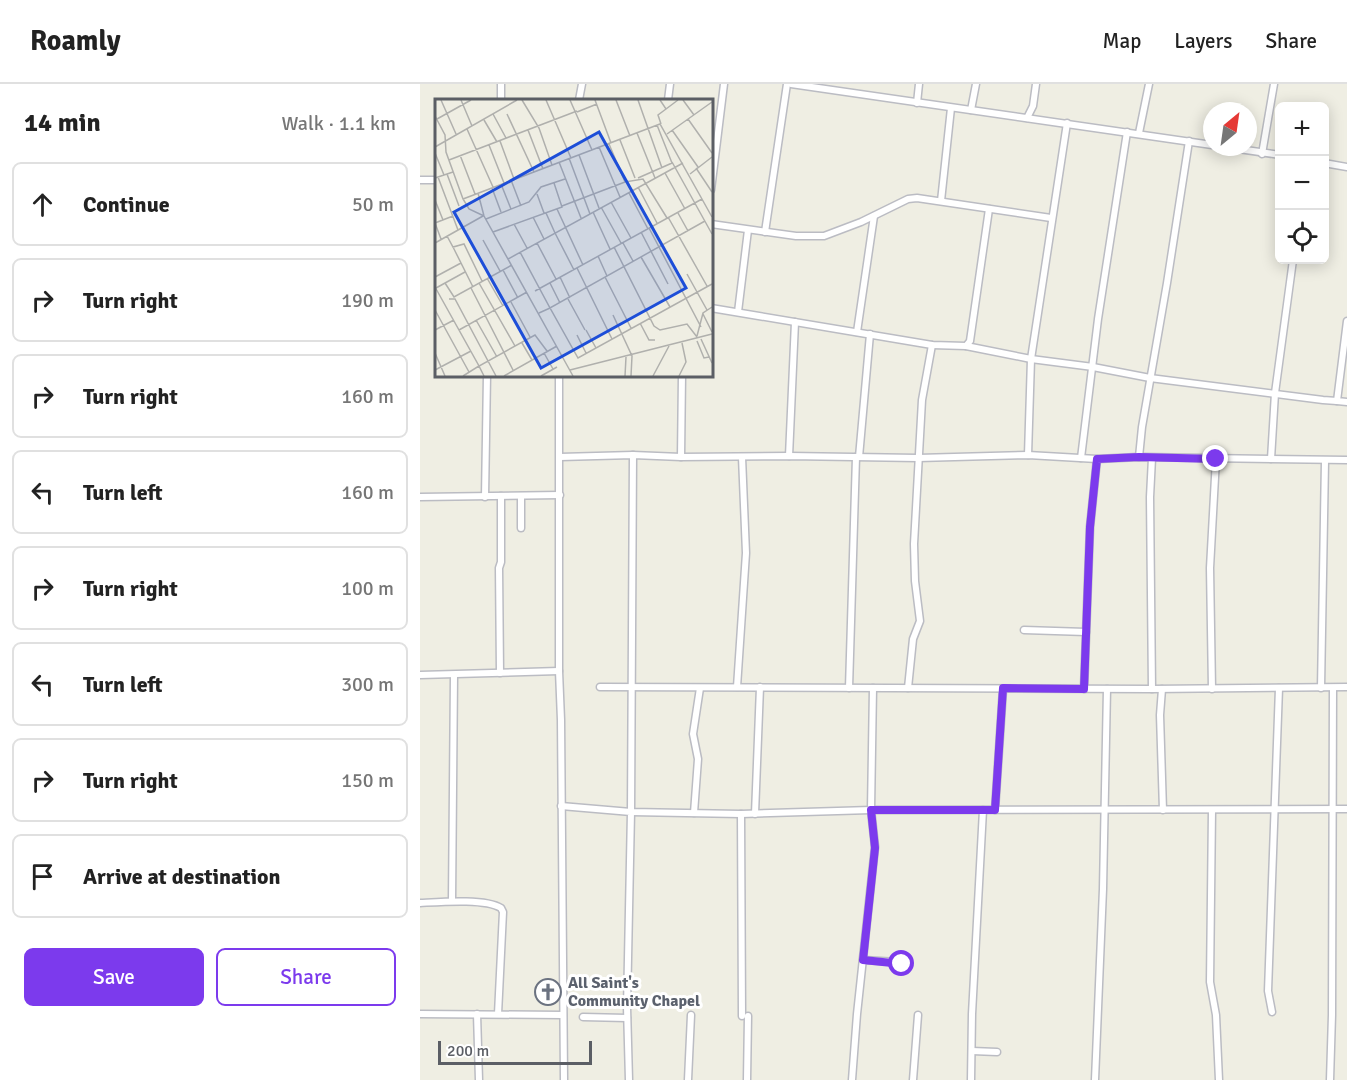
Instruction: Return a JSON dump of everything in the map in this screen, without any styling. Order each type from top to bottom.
[{"type":"street","points":[[579,99],[582,84]]},
{"type":"street","points":[[668,99],[670,84]]},
{"type":"street","points":[[712,182],[724,84]]},
{"type":"street","points":[[765,232],[789,84],[1203,143]]},
{"type":"street","points":[[917,103],[919,84]]},
{"type":"street","points":[[971,110],[976,84]]},
{"type":"street","points":[[1027,118],[1033,106],[1036,84]]},
{"type":"street","points":[[1139,133],[1149,84]]},
{"type":"street","points":[[1262,154],[1274,84]]},
{"type":"street","points":[[941,201],[951,108]]},
{"type":"street","points":[[1028,455],[1031,358],[1066,123]]},
{"type":"street","points":[[1081,458],[1098,319],[1127,132]]},
{"type":"street","points":[[1139,457],[1189,141]]},
{"type":"street","points":[[1257,153],[1275,155]]},
{"type":"street","points":[[1329,164],[1347,167]]},
{"type":"street","points":[[712,224],[812,237],[824,236],[874,216],[908,199],[917,198],[1052,218]]},
{"type":"street","points":[[966,346],[970,340],[989,209]]},
{"type":"street","points":[[857,332],[874,216]]},
{"type":"street","points":[[738,312],[748,230]]},
{"type":"street","points":[[1271,459],[1275,393],[1292,264]]},
{"type":"street","points":[[712,308],[932,345],[966,346],[1150,378],[1347,402]]},
{"type":"street","points":[[1337,400],[1347,321]]},
{"type":"street","points":[[789,456],[795,322]]},
{"type":"street","points":[[849,688],[858,457],[870,334]]},
{"type":"street","points":[[908,688],[913,639],[920,621],[915,581],[914,544],[922,400],[932,345]]},
{"type":"street","points":[[485,497],[487,376]]},
{"type":"street","points":[[559,376],[559,672],[564,1080]]},
{"type":"street","points":[[681,457],[682,376]]},
{"type":"street","points":[[560,457],[633,455],[918,458],[1028,455],[1097,459],[1139,457],[1347,460]]},
{"type":"street","points":[[629,1080],[627,1018],[631,812],[633,455]]},
{"type":"street","points":[[737,687],[746,553],[742,457]]},
{"type":"street","points":[[1152,458],[1150,497],[1152,689]]},
{"type":"street","points":[[1084,689],[1090,527],[1097,459]]},
{"type":"street","points":[[1212,689],[1209,568],[1216,459]]},
{"type":"street","points":[[1321,688],[1325,461]]},
{"type":"street","points":[[420,497],[560,495]]},
{"type":"street","points":[[500,674],[501,496]]},
{"type":"street","points":[[521,496],[521,528]]},
{"type":"street","points":[[1024,630],[1086,632]]},
{"type":"street","points":[[420,675],[559,672]]},
{"type":"street","points":[[452,901],[454,675]]},
{"type":"street","points":[[600,687],[1084,689],[1347,687]]},
{"type":"street","points":[[755,814],[760,687]]},
{"type":"street","points":[[1330,1080],[1333,687]]},
{"type":"street","points":[[694,813],[698,759],[693,734],[700,688]]},
{"type":"street","points":[[852,1080],[856,1014],[875,848],[871,810],[873,688]]},
{"type":"street","points":[[995,810],[1003,688]]},
{"type":"street","points":[[1272,1012],[1268,991],[1279,688]]},
{"type":"street","points":[[1095,1080],[1107,689]]},
{"type":"street","points":[[1162,689],[1160,715],[1163,810]]},
{"type":"street","points":[[561,806],[631,812],[741,814],[871,810],[1347,809]]},
{"type":"street","points":[[972,1080],[983,810]]},
{"type":"street","points":[[1212,810],[1210,982],[1216,1015],[1219,1080]]},
{"type":"street","points":[[741,814],[747,1080]]},
{"type":"street","points":[[420,903],[452,901],[494,904],[502,910],[498,1014]]},
{"type":"street","points":[[863,960],[898,962],[906,969]]},
{"type":"street","points":[[420,1014],[563,1015]]},
{"type":"street","points":[[477,1014],[479,1080]]},
{"type":"street","points":[[688,1080],[691,1015]]},
{"type":"street","points":[[913,1080],[918,1015]]},
{"type":"street","points":[[583,1017],[627,1018]]},
{"type":"street","points":[[972,1051],[997,1052]]},
{"type":"place","name":"All Saint's Community Chapel","points":[[548,992]]},
{"type":"route","points":[[902,964],[863,960],[875,848],[871,810],[995,810],[1003,688],[1084,689],[1090,527],[1097,459],[1139,457],[1216,459]]}]
